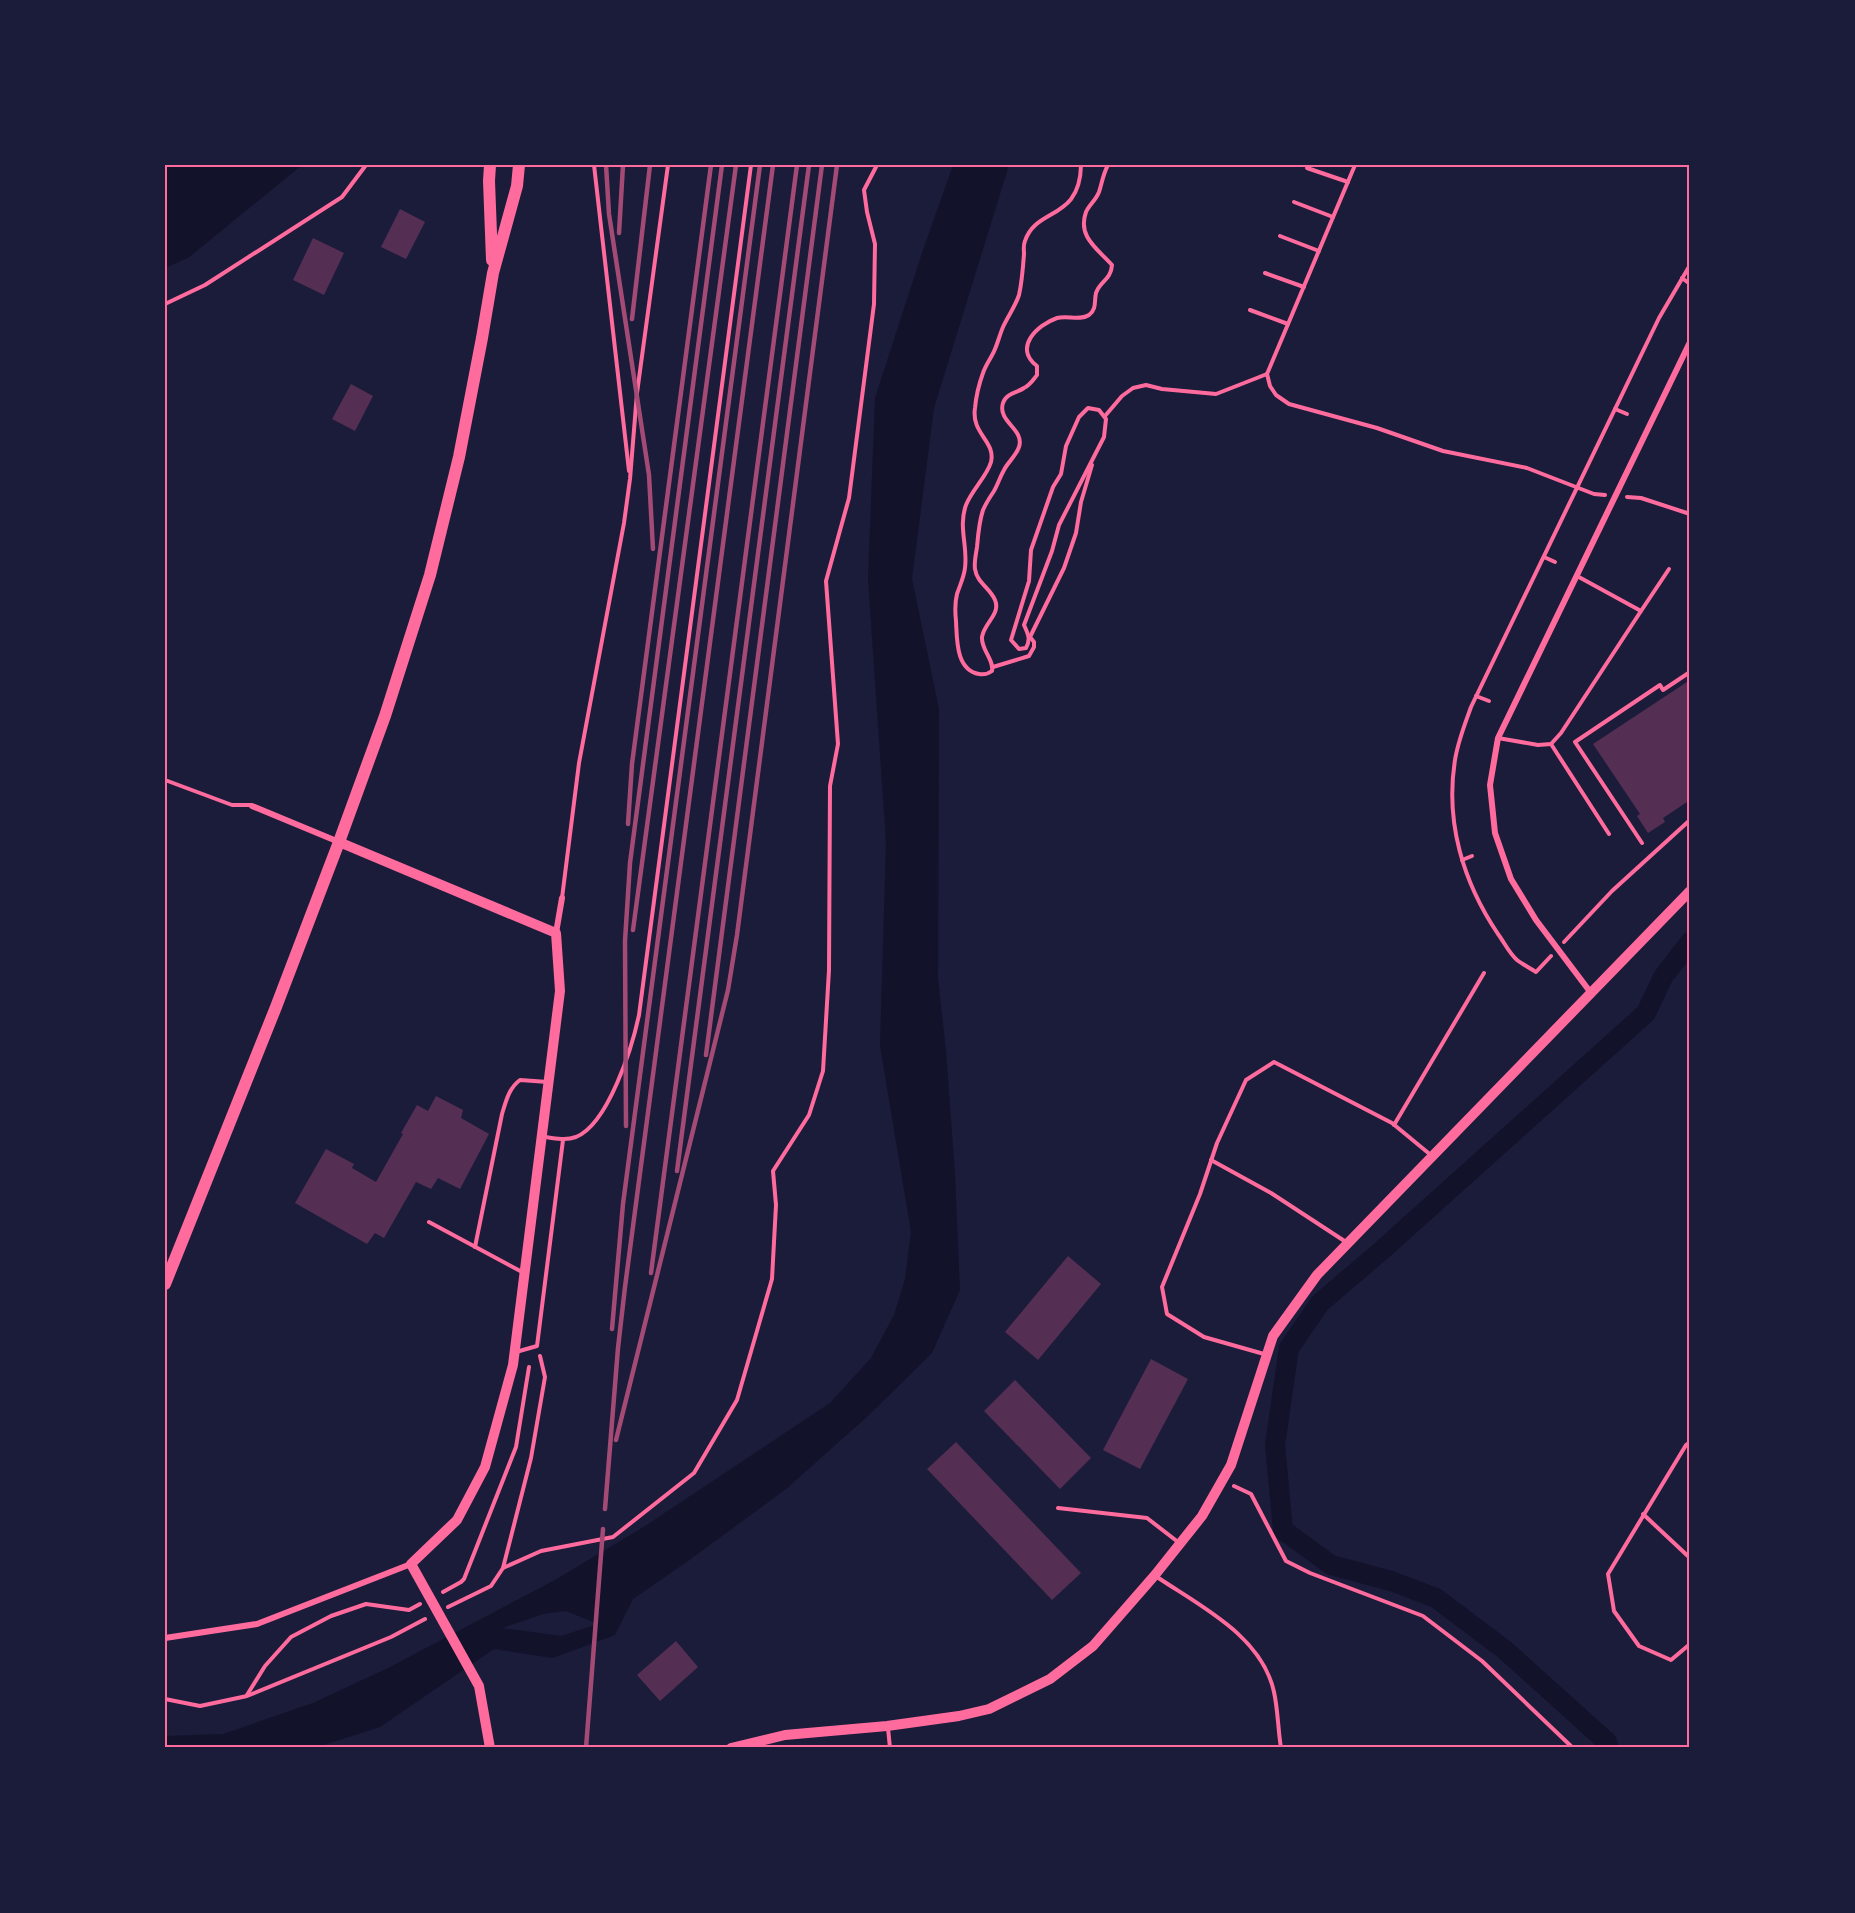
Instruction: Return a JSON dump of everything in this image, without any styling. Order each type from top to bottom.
[{"type":"main road","points":[[490,165],[493,273]]},
{"type":"main road","points":[[165,1284],[339,842],[385,716],[430,575],[459,457],[493,273],[517,186],[519,165]]},
{"type":"street","points":[[1592,993],[1536,920],[1511,879],[1495,833],[1490,785],[1498,738],[1690,342]]},
{"type":"street","points":[[252,806],[556,933]]},
{"type":"street","points":[[731,1748],[785,1735],[887,1726],[959,1716],[989,1709],[1050,1678],[1093,1646],[1155,1575],[1202,1516],[1231,1465],[1273,1335],[1317,1275],[1690,891]]},
{"type":"street","points":[[165,1638],[257,1624],[411,1564],[458,1520],[485,1467],[513,1365],[560,991],[556,933],[562,898]]},
{"type":"street","points":[[411,1564],[479,1686],[490,1748]]},
{"type":"lane","points":[[594,165],[630,479]]},
{"type":"lane","points":[[562,898],[579,763],[617,567],[630,479],[637,393],[668,165]]},
{"type":"lane","points":[[541,1136],[563,1139],[578,1136],[587,1131],[601,1115],[626,1061],[639,1015],[751,165]]},
{"type":"lane","points":[[1498,738],[1538,745],[1551,744],[1561,733],[1669,570]]},
{"type":"lane","points":[[1577,576],[1641,611]]},
{"type":"lane","points":[[1551,744],[1609,834]]},
{"type":"lane","points":[[165,780],[232,805],[252,806]]},
{"type":"lane","points":[[1394,1125],[1484,973]]},
{"type":"lane","points":[[1267,1354],[1204,1337],[1167,1314],[1162,1287],[1200,1194],[1217,1143],[1246,1080],[1274,1062],[1394,1125],[1432,1156]]},
{"type":"lane","points":[[475,1247],[502,1114],[508,1095],[513,1085],[520,1080],[548,1082]]},
{"type":"lane","points":[[515,1352],[537,1346],[563,1139]]},
{"type":"lane","points":[[1211,1160],[1271,1193],[1348,1244]]},
{"type":"lane","points":[[429,1222],[524,1273]]},
{"type":"lane","points":[[1690,1442],[1643,1514],[1608,1574],[1614,1611],[1639,1646],[1671,1660],[1690,1644]]},
{"type":"lane","points":[[1058,1508],[1147,1518],[1180,1544]]},
{"type":"lane","points":[[1643,1514],[1690,1558]]},
{"type":"lane","points":[[1155,1575],[1226,1624],[1238,1634],[1257,1657],[1274,1691],[1281,1748]]},
{"type":"lane","points":[[887,1726],[890,1748]]},
{"type":"path","points":[[165,304],[206,285],[342,197],[366,165]]},
{"type":"path","points":[[503,1568],[541,1551],[614,1537],[694,1473],[737,1400],[772,1279],[776,1205],[773,1171],[809,1115],[823,1071],[829,970],[830,786],[838,744],[826,581],[849,498],[874,304],[875,244],[864,190],[877,165]]},
{"type":"path","points":[[1019,649],[1011,640],[1029,581],[1031,550],[1053,487],[1060,474],[1066,446],[1079,417],[1089,408],[1099,410],[1106,419],[1104,437],[1059,525],[1052,551],[1024,625],[1034,642],[1032,652],[1029,656],[993,667],[988,674],[973,672],[965,667],[960,656],[956,621],[956,595],[966,564],[962,530],[963,516],[974,488],[992,460],[990,447],[976,427],[975,408],[982,373],[993,354],[1019,294],[1024,243],[1034,227],[1065,207],[1072,199],[1077,191],[1081,165]]},
{"type":"path","points":[[993,667],[982,640],[983,631],[995,613],[996,606],[994,599],[980,582],[975,571],[975,557],[983,510],[1004,469],[1019,447],[1018,433],[1007,424],[1002,403],[1005,397],[1025,388],[1037,375],[1037,366],[1027,357],[1026,350],[1035,330],[1058,317],[1088,316],[1093,312],[1096,305],[1096,292],[1107,279],[1112,265],[1089,243],[1084,223],[1086,213],[1099,192],[1108,165]]},
{"type":"path","points":[[1355,165],[1268,375],[1270,386],[1276,395],[1289,404],[1377,428],[1443,452],[1527,468],[1594,494]]},
{"type":"path","points":[[1307,168],[1348,182]]},
{"type":"path","points":[[1294,202],[1333,217]]},
{"type":"path","points":[[1280,236],[1319,251]]},
{"type":"path","points":[[1265,273],[1304,287]]},
{"type":"path","points":[[1682,278],[1690,284]]},
{"type":"path","points":[[1250,310],[1288,324]]},
{"type":"path","points":[[1104,417],[1122,396],[1133,388],[1146,385],[1162,389],[1216,394],[1268,375]]},
{"type":"path","points":[[1615,409],[1627,414]]},
{"type":"path","points":[[1011,661],[1019,649],[1026,648],[1064,568],[1076,533],[1081,502],[1095,455]]},
{"type":"path","points":[[1641,498],[1690,514]]},
{"type":"path","points":[[1544,557],[1555,562]]},
{"type":"path","points":[[1642,843],[1575,742],[1660,686],[1663,690],[1690,672]]},
{"type":"path","points":[[1476,696],[1488,701]]},
{"type":"path","points":[[1536,972],[1612,891],[1690,820]]},
{"type":"path","points":[[1462,860],[1472,856]]},
{"type":"path","points":[[442,1610],[490,1586],[503,1568],[531,1458],[545,1377],[537,1346]]},
{"type":"path","points":[[461,1582],[516,1447],[529,1367],[537,1346]]},
{"type":"path","points":[[1222,1480],[1251,1494],[1286,1561],[1310,1573],[1423,1616],[1482,1661],[1573,1748]]},
{"type":"path","points":[[247,1696],[265,1666],[291,1637],[331,1616],[366,1604],[409,1610]]},
{"type":"path","points":[[165,1699],[200,1706],[247,1696],[391,1637],[432,1615]]},
{"type":"shaded area","points":[[165,165],[302,165],[188,258],[165,268]]},
{"type":"shaded area","points":[[953,165],[1009,165],[934,408],[912,579],[939,709],[938,978],[955,1174],[960,1290],[932,1353],[869,1415],[786,1489],[633,1599],[615,1635],[553,1658],[494,1649],[380,1727],[314,1748],[165,1748],[165,1736],[223,1734],[313,1703],[390,1667],[555,1580],[642,1528],[830,1403],[871,1358],[894,1315],[905,1279],[911,1232],[880,1046],[886,842],[868,579],[875,398]],"holes":[[[566,1611],[598,1624],[561,1636],[502,1628],[543,1614]]]},
{"type":"building","points":[[400,209],[425,222],[406,259],[381,247]]},
{"type":"building","points":[[313,238],[344,253],[324,295],[293,280]]},
{"type":"building","points":[[351,384],[373,396],[355,431],[332,419]]},
{"type":"building","points":[[1690,680],[1690,800],[1663,818],[1665,822],[1648,833],[1637,816],[1640,814],[1593,744]]},
{"type":"building","points":[[436,1096],[463,1110],[461,1118],[489,1134],[460,1189],[438,1178],[431,1189],[416,1182],[384,1238],[375,1233],[367,1244],[295,1203],[326,1149],[354,1164],[352,1168],[376,1182],[417,1105],[428,1111]]},
{"type":"building","points":[[1068,1256],[1101,1284],[1038,1360],[1005,1332]]},
{"type":"building","points":[[1151,1359],[1188,1379],[1140,1469],[1103,1450]]},
{"type":"building","points":[[1015,1380],[1091,1458],[1060,1489],[984,1411]]},
{"type":"building","points":[[956,1442],[1081,1573],[1052,1600],[927,1469]]},
{"type":"building","points":[[676,1641],[698,1667],[660,1701],[637,1675]]},
{"type":"waterway","points":[[1609,1748],[1607,1742],[1505,1650],[1436,1598],[1391,1581],[1331,1565],[1283,1530],[1275,1445],[1289,1348],[1320,1303],[1646,1013],[1663,977],[1690,942]]},
{"type":"railway","points":[[606,165],[609,214],[649,475],[653,549]]},
{"type":"railway","points":[[619,233],[623,165]]},
{"type":"railway","points":[[632,319],[650,165]]},
{"type":"railway","points":[[628,824],[632,764],[711,165]]},
{"type":"railway","points":[[626,1126],[625,941],[630,863],[722,165]]},
{"type":"railway","points":[[633,930],[736,165]]},
{"type":"railway","points":[[612,1329],[623,1204],[760,165]]},
{"type":"railway","points":[[605,1509],[625,1287],[773,165]]},
{"type":"railway","points":[[651,1273],[797,165]]},
{"type":"railway","points":[[677,1171],[809,165]]},
{"type":"railway","points":[[706,1055],[822,165]]},
{"type":"railway","points":[[616,1440],[728,990],[837,165]]},
{"type":"railway","points":[[586,1748],[603,1529]]}]
